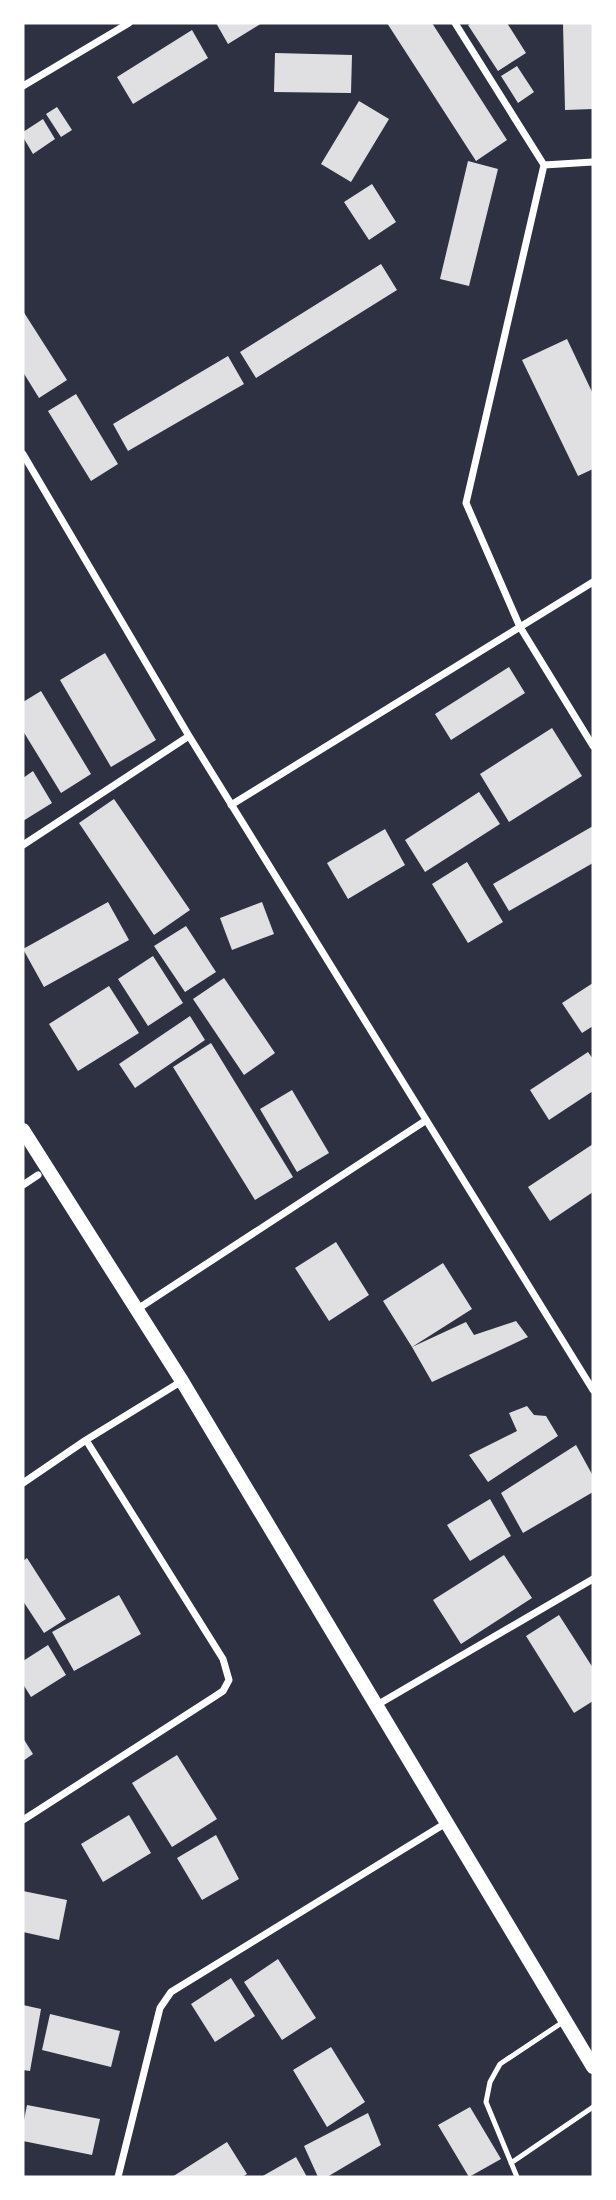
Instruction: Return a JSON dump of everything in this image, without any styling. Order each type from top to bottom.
[{"type":"main road","points":[[23,1130],[182,1381],[593,2067]]},
{"type":"street","points":[[23,86],[129,23]]},
{"type":"street","points":[[455,23],[544,164],[466,503],[520,627],[593,746]]},
{"type":"street","points":[[544,164],[593,162]]},
{"type":"street","points":[[23,454],[231,805],[593,1390]]},
{"type":"street","points":[[231,805],[593,582]]},
{"type":"street","points":[[23,845],[189,736]]},
{"type":"street","points":[[135,1310],[425,1121]]},
{"type":"street","points":[[23,1185],[38,1175]]},
{"type":"street","points":[[23,1483],[86,1440],[182,1381]]},
{"type":"street","points":[[23,1819],[223,1691],[229,1680],[223,1659],[86,1440]]},
{"type":"street","points":[[377,1705],[593,1579]]},
{"type":"street","points":[[118,2177],[160,2008],[172,1992],[447,1822]]},
{"type":"lane","points":[[517,2177],[486,2102],[490,2082],[500,2064],[565,2020]]},
{"type":"lane","points":[[511,2163],[593,2107]]},
{"type":"building","points":[[216,23],[262,23],[228,44]]},
{"type":"building","points":[[387,23],[432,23],[507,140],[476,161]]},
{"type":"building","points":[[507,23],[526,53],[498,71],[468,25]]},
{"type":"building","points":[[563,23],[593,23],[593,109],[565,110]]},
{"type":"building","points":[[192,30],[208,58],[133,104],[117,77]]},
{"type":"building","points":[[275,53],[352,55],[351,93],[274,92]]},
{"type":"building","points":[[517,66],[534,92],[518,103],[501,76]]},
{"type":"building","points":[[359,101],[389,119],[351,182],[321,164]]},
{"type":"building","points":[[57,107],[72,130],[61,137],[46,114]]},
{"type":"building","points":[[43,119],[55,139],[33,154],[23,132]]},
{"type":"building","points":[[468,161],[498,169],[469,286],[440,279]]},
{"type":"building","points":[[372,184],[396,222],[369,240],[344,202]]},
{"type":"building","points":[[381,264],[397,290],[256,378],[240,352]]},
{"type":"building","points":[[23,311],[67,380],[39,398],[23,372]]},
{"type":"building","points":[[567,339],[593,394],[593,469],[578,476],[522,360]]},
{"type":"building","points":[[228,356],[244,384],[128,451],[113,424]]},
{"type":"building","points":[[76,394],[118,464],[91,481],[48,411]]},
{"type":"building","points":[[105,653],[156,740],[111,767],[60,680]]},
{"type":"building","points":[[509,667],[525,693],[451,740],[435,714]]},
{"type":"building","points":[[41,691],[91,774],[61,793],[23,731],[23,702]]},
{"type":"building","points":[[552,728],[582,776],[509,822],[480,774]]},
{"type":"building","points":[[33,771],[52,803],[23,821],[23,778]]},
{"type":"building","points":[[479,792],[500,824],[425,872],[405,840]]},
{"type":"building","points":[[114,799],[190,910],[154,935],[79,823]]},
{"type":"building","points":[[593,826],[593,863],[509,911],[493,884]]},
{"type":"building","points":[[385,829],[405,865],[348,899],[327,863]]},
{"type":"building","points":[[467,862],[503,922],[468,943],[432,884]]},
{"type":"building","points":[[108,902],[129,940],[44,987],[23,949]]},
{"type":"building","points":[[262,902],[274,934],[232,950],[220,918]]},
{"type":"building","points":[[186,926],[216,972],[185,992],[154,946]]},
{"type":"building","points":[[153,956],[183,1003],[148,1026],[118,979]]},
{"type":"building","points":[[224,978],[275,1053],[244,1075],[193,999]]},
{"type":"building","points":[[593,983],[593,1026],[582,1033],[562,1003]]},
{"type":"building","points":[[109,986],[139,1033],[78,1071],[49,1024]]},
{"type":"building","points":[[190,1016],[205,1040],[135,1088],[119,1064]]},
{"type":"building","points":[[211,1043],[293,1177],[255,1200],[173,1067]]},
{"type":"building","points":[[588,1052],[593,1059],[593,1091],[549,1120],[530,1090]]},
{"type":"building","points":[[292,1090],[329,1153],[297,1172],[260,1109]]},
{"type":"building","points":[[593,1144],[593,1192],[550,1221],[528,1187]]},
{"type":"building","points":[[336,1242],[369,1295],[329,1321],[295,1268]]},
{"type":"building","points":[[443,1263],[472,1309],[412,1347],[383,1301]]},
{"type":"building","points":[[516,1321],[528,1337],[432,1382],[412,1347],[466,1322],[474,1335]]},
{"type":"building","points":[[527,1406],[534,1415],[546,1416],[558,1436],[488,1482],[469,1455],[517,1431],[509,1413]]},
{"type":"building","points":[[576,1445],[593,1476],[593,1492],[523,1533],[501,1493]]},
{"type":"building","points":[[490,1499],[511,1536],[470,1561],[447,1525]]},
{"type":"building","points":[[504,1555],[532,1598],[461,1644],[433,1600]]},
{"type":"building","points":[[27,1558],[66,1619],[44,1633],[23,1601],[23,1561]]},
{"type":"building","points":[[119,1595],[141,1634],[74,1671],[52,1632]]},
{"type":"building","points":[[559,1615],[593,1668],[593,1701],[574,1713],[526,1636]]},
{"type":"building","points":[[48,1645],[66,1675],[31,1697],[23,1684],[23,1661]]},
{"type":"building","points":[[23,1738],[33,1754],[23,1761]]},
{"type":"building","points":[[177,1755],[217,1819],[172,1847],[132,1783]]},
{"type":"building","points":[[129,1815],[151,1853],[103,1882],[81,1844]]},
{"type":"building","points":[[216,1835],[239,1879],[202,1900],[177,1858]]},
{"type":"building","points":[[23,1891],[67,1900],[59,1940],[23,1932]]},
{"type":"building","points":[[278,1959],[316,2018],[282,2040],[244,1982]]},
{"type":"building","points":[[231,1978],[255,2016],[215,2042],[191,2004]]},
{"type":"building","points":[[23,2005],[41,2009],[30,2071],[23,2070]]},
{"type":"building","points":[[50,2014],[120,2031],[111,2067],[42,2050]]},
{"type":"building","points":[[331,2047],[365,2102],[327,2127],[293,2070]]},
{"type":"building","points":[[27,2105],[100,2119],[92,2155],[23,2141]]},
{"type":"building","points":[[470,2107],[501,2159],[469,2177],[438,2125]]},
{"type":"building","points":[[368,2113],[381,2145],[327,2177],[318,2177],[304,2146]]},
{"type":"building","points":[[227,2142],[247,2174],[242,2177],[172,2177]]},
{"type":"building","points":[[296,2157],[307,2177],[261,2177]]}]
